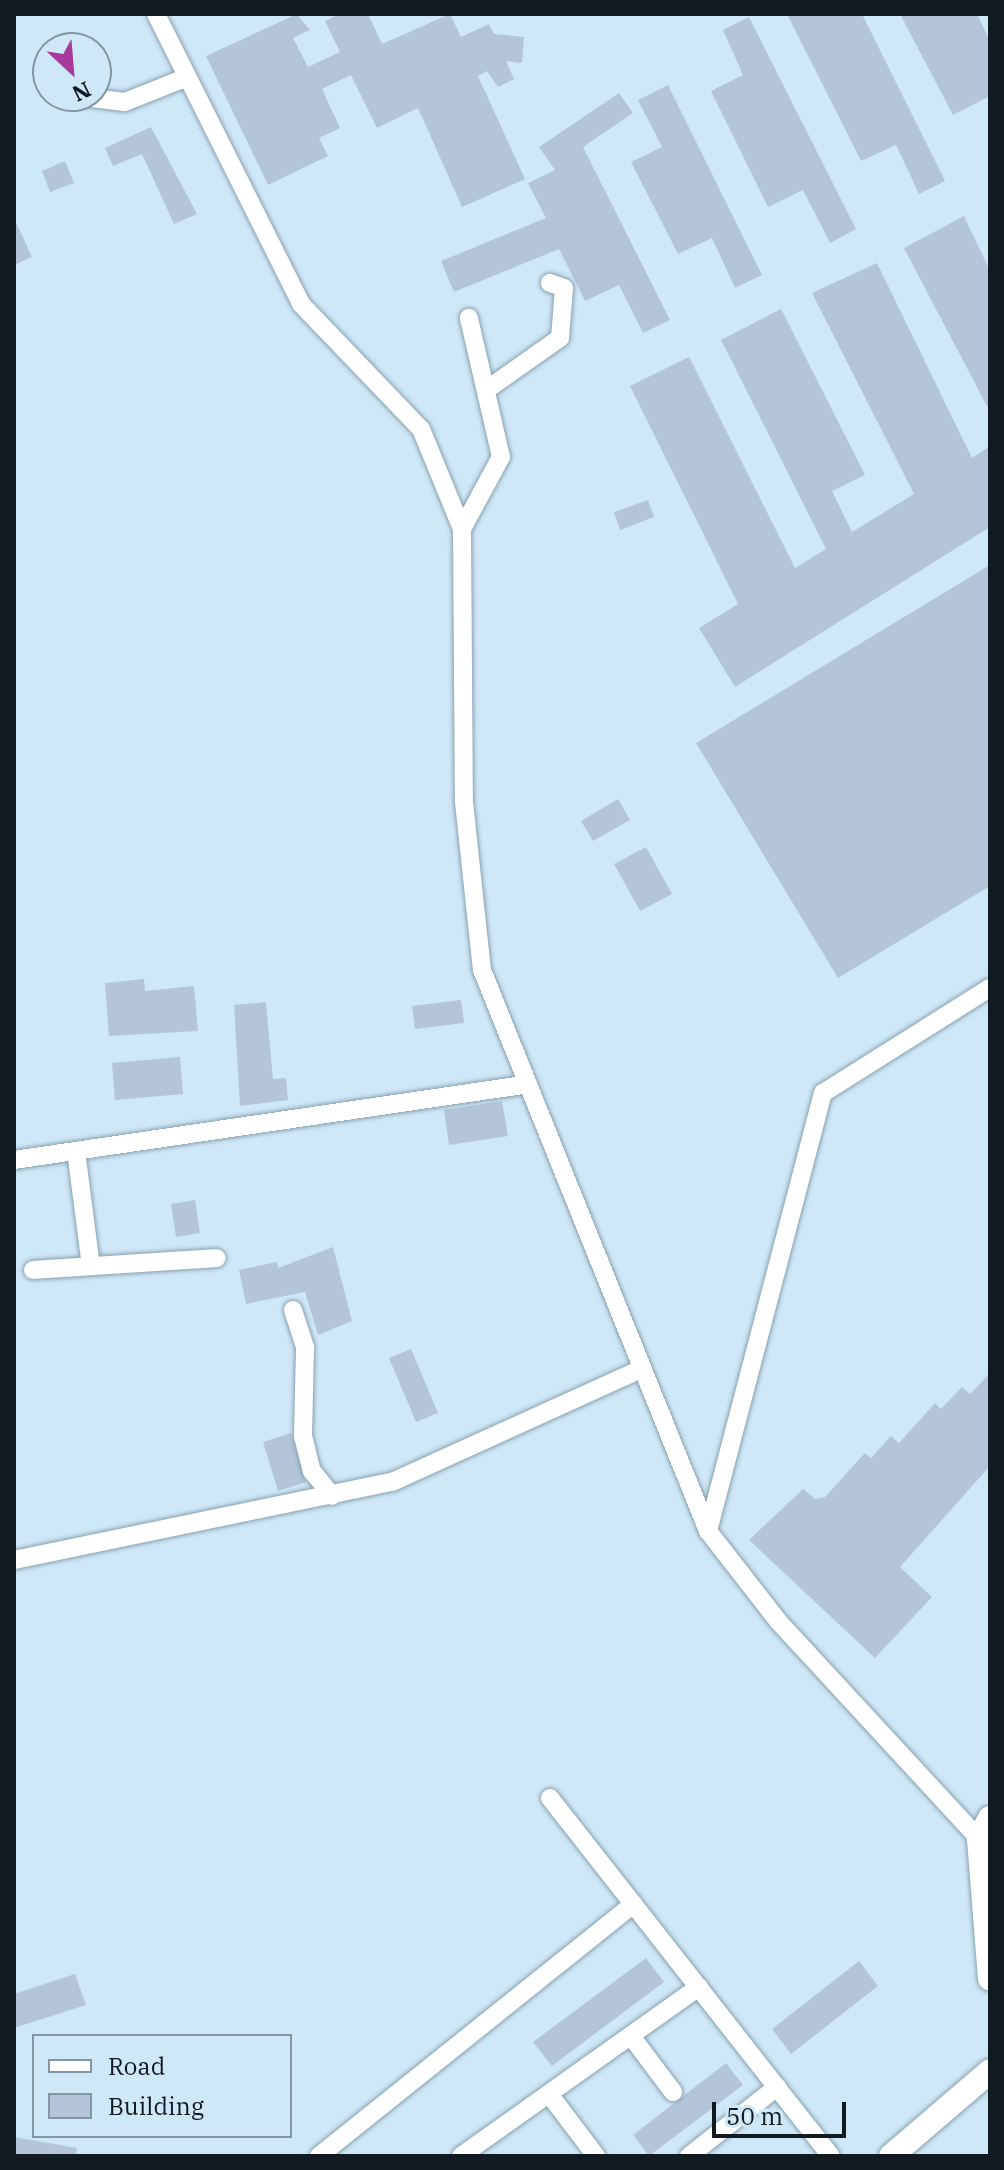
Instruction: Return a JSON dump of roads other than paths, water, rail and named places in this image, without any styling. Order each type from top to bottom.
[{"type":"main road","points":[[984,1829],[990,1979]]},
{"type":"main road","points":[[891,2156],[990,2071]]},
{"type":"street","points":[[156,14],[185,78],[301,304],[421,429],[462,529],[464,802],[482,970],[523,1085],[708,1531],[778,1621],[984,1829]]},
{"type":"street","points":[[112,100],[125,102],[185,78]]},
{"type":"street","points":[[489,388],[560,338],[564,288],[550,283]]},
{"type":"street","points":[[462,529],[501,457],[489,388],[469,318]]},
{"type":"street","points":[[708,1531],[823,1093],[990,988]]},
{"type":"street","points":[[14,1160],[523,1085]]},
{"type":"street","points":[[76,1151],[91,1266]]},
{"type":"street","points":[[33,1270],[217,1258]]},
{"type":"street","points":[[293,1310],[305,1348],[303,1436],[312,1471],[332,1496]]},
{"type":"street","points":[[14,1560],[392,1482],[639,1370]]},
{"type":"street","points":[[550,1798],[831,2156]]},
{"type":"street","points":[[319,2156],[634,1904]]},
{"type":"street","points":[[461,2156],[699,1987]]},
{"type":"street","points":[[631,2036],[673,2092]]},
{"type":"street","points":[[689,2156],[777,2087]]},
{"type":"street","points":[[549,2094],[596,2156]]}]
